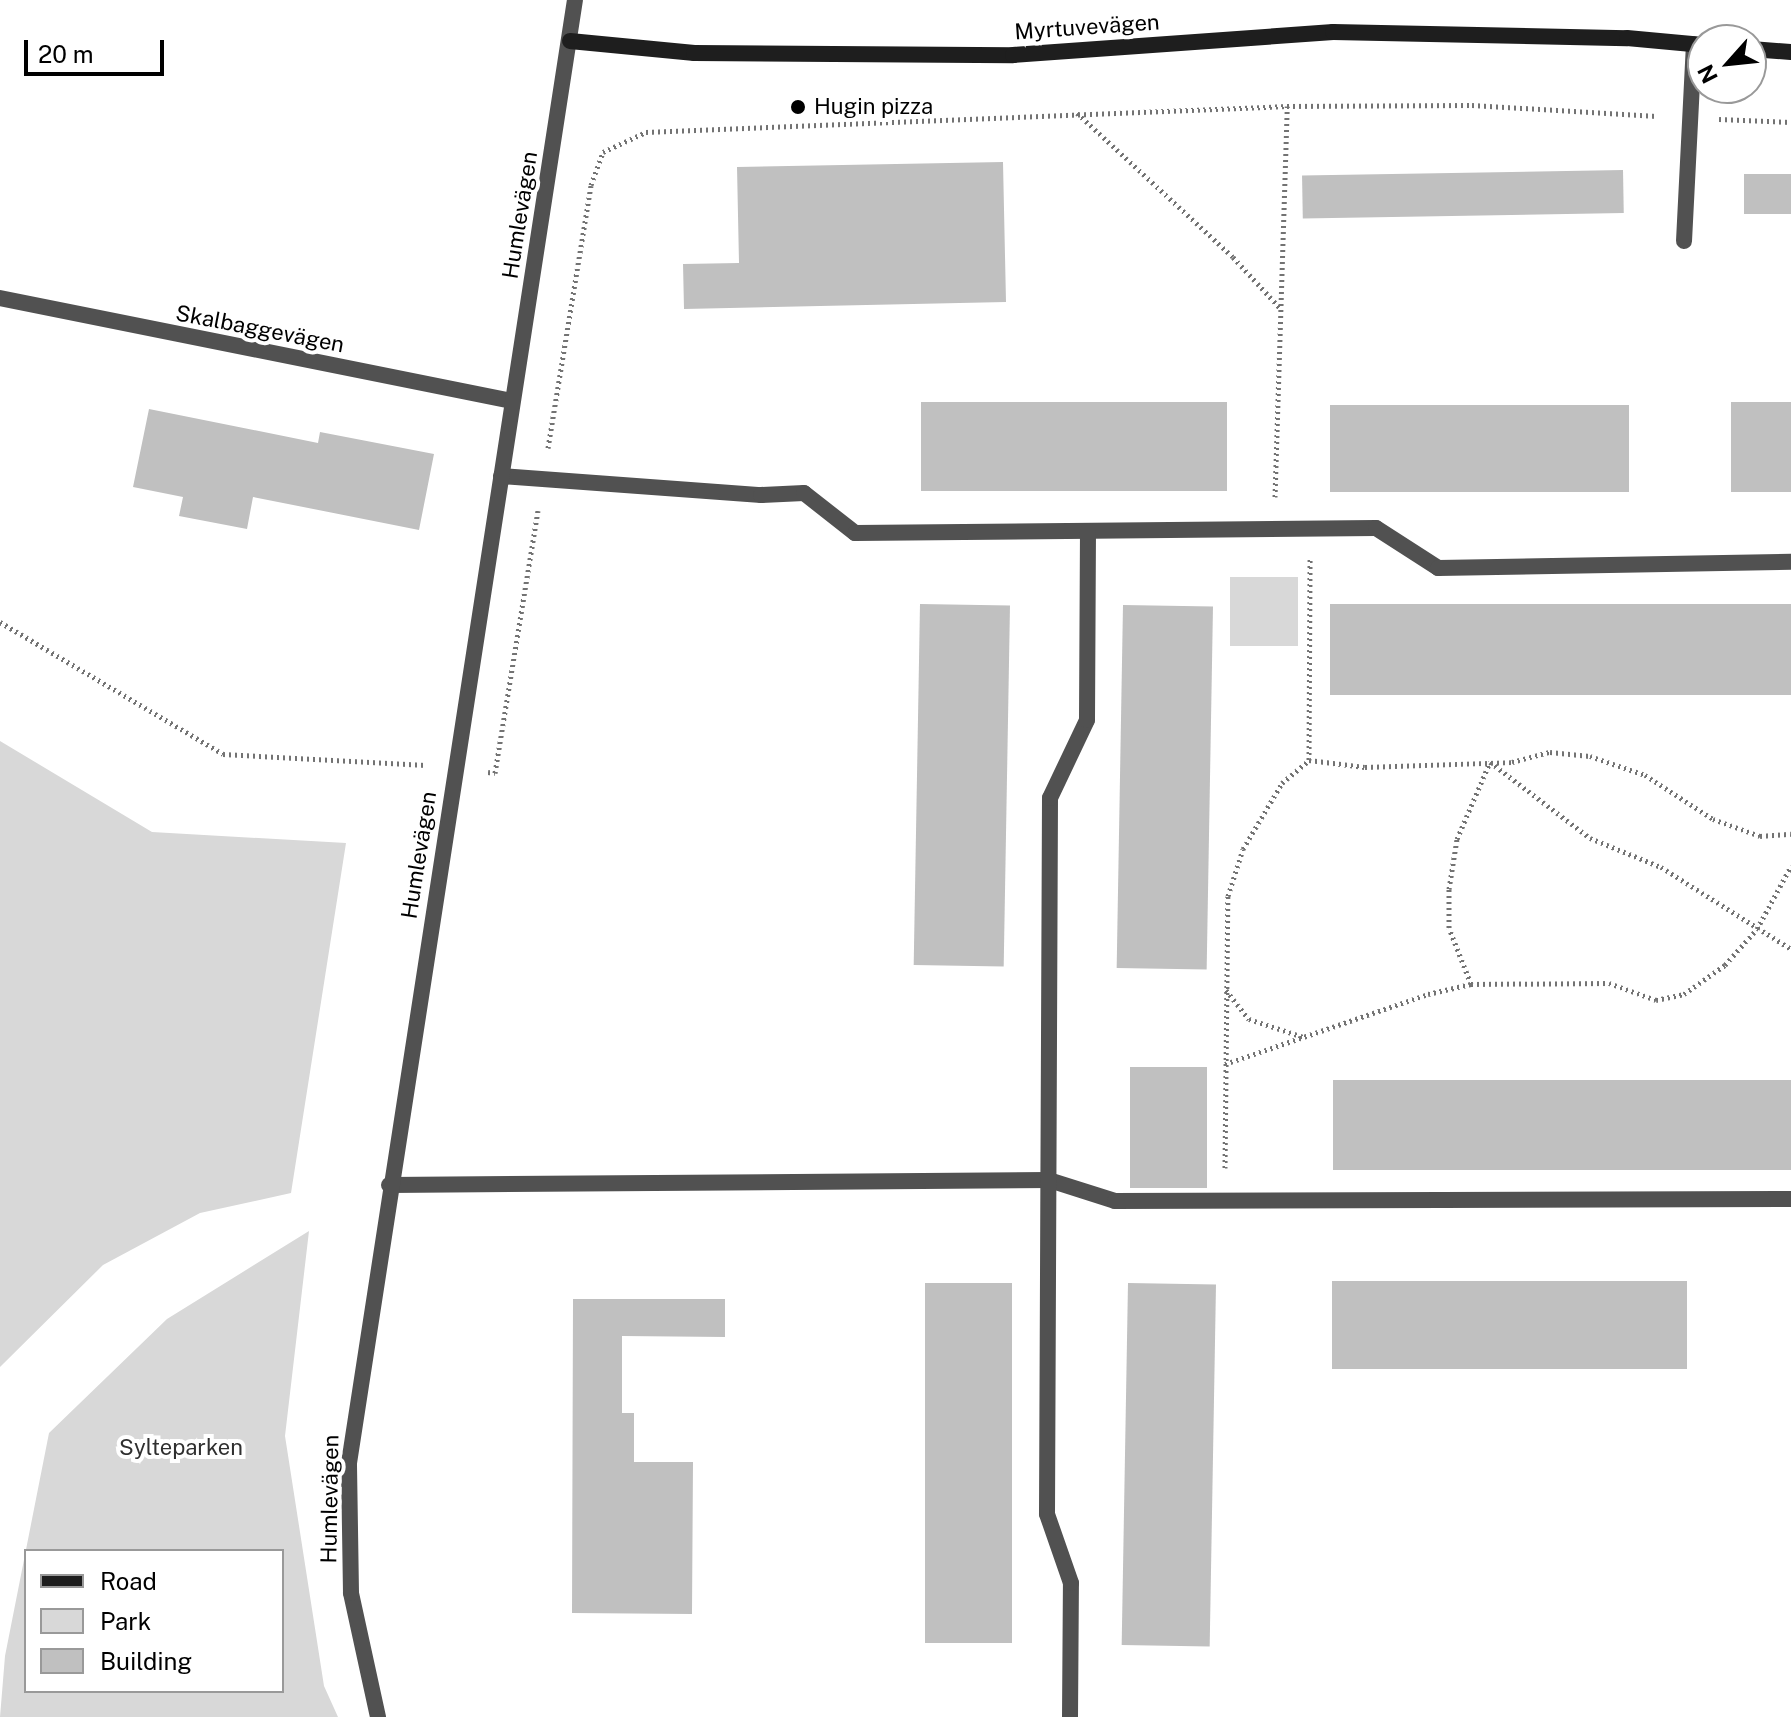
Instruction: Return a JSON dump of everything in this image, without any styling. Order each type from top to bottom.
[{"type":"street","name":"Humlevägen","points":[[378,1717],[351,1593],[349,1463],[389,1185],[575,0]]},
{"type":"street","name":"Myrtuvevägen","points":[[570,41],[694,53],[1013,55],[1333,32],[1687,44]]},
{"type":"street","points":[[1767,50],[1791,52]]},
{"type":"street","points":[[1684,241],[1690,104]]},
{"type":"street","name":"Skalbaggevägen","points":[[0,298],[512,401]]},
{"type":"street","points":[[501,476],[761,495],[804,493],[855,533],[1376,528],[1438,568],[1791,562]]},
{"type":"street","points":[[1070,1717],[1071,1583],[1047,1514],[1050,798],[1087,720],[1088,531]]},
{"type":"street","points":[[389,1185],[1049,1180],[1115,1201],[1791,1199]]},
{"type":"path","points":[[0,622],[223,754],[495,773],[591,185],[603,152],[646,132],[912,124],[1077,112],[1287,106],[1472,105],[1791,122]]},
{"type":"path","points":[[1274,529],[1287,106]]},
{"type":"path","points":[[1077,112],[1233,257],[1281,309]]},
{"type":"path","points":[[1309,760],[1311,529]]},
{"type":"path","points":[[1225,1201],[1228,896],[1243,849],[1282,783],[1309,760],[1365,767],[1490,762],[1550,752],[1590,756],[1645,775],[1713,819],[1760,836],[1791,834]]},
{"type":"path","points":[[1490,762],[1590,838],[1661,867],[1791,949]]},
{"type":"path","points":[[1471,984],[1449,928],[1449,889],[1457,839],[1490,762]]},
{"type":"path","points":[[1225,1064],[1471,984],[1609,983],[1656,1000],[1684,994],[1725,965],[1757,929],[1791,866]]},
{"type":"path","points":[[1225,990],[1249,1019],[1304,1037]]},
{"type":"green space","points":[[1230,577],[1298,577],[1298,646],[1230,646]]},
{"type":"green space","points":[[0,741],[152,832],[346,843],[291,1193],[200,1213],[103,1265],[0,1367]]},
{"type":"green space","name":"Sylteparken","points":[[309,1231],[285,1436],[324,1686],[338,1717],[0,1717],[5,1656],[24,1560],[24,1693],[284,1693],[284,1549],[26,1549],[49,1433],[167,1319]]},
{"type":"building","points":[[1003,162],[1006,302],[684,309],[683,264],[739,263],[737,167]]},
{"type":"building","points":[[1623,170],[1624,213],[1303,219],[1302,176]]},
{"type":"building","points":[[1744,174],[1791,174],[1791,214],[1744,214]]},
{"type":"building","points":[[921,402],[1227,402],[1227,491],[921,491]]},
{"type":"building","points":[[1731,402],[1791,402],[1791,492],[1731,492]]},
{"type":"building","points":[[1330,405],[1629,405],[1629,492],[1330,492]]},
{"type":"building","points":[[149,409],[318,443],[320,432],[434,454],[419,530],[253,497],[247,529],[179,516],[183,497],[133,487]]},
{"type":"building","points":[[920,604],[1010,606],[1004,967],[914,965]]},
{"type":"building","points":[[1330,604],[1791,604],[1791,695],[1330,695]]},
{"type":"building","points":[[1123,605],[1213,607],[1207,970],[1117,968]]},
{"type":"building","points":[[1130,1067],[1207,1067],[1207,1188],[1130,1188]]},
{"type":"building","points":[[1333,1080],[1791,1080],[1791,1170],[1333,1170]]},
{"type":"building","points":[[1332,1281],[1687,1281],[1687,1369],[1332,1369]]},
{"type":"building","points":[[925,1283],[1012,1283],[1012,1643],[925,1643]]},
{"type":"building","points":[[1128,1283],[1216,1285],[1210,1646],[1122,1645]]},
{"type":"building","points":[[573,1299],[725,1299],[725,1337],[622,1336],[622,1413],[634,1413],[634,1462],[693,1462],[692,1614],[572,1613]]},
{"type":"place","name":"Hugin pizza","points":[[798,107]]}]
